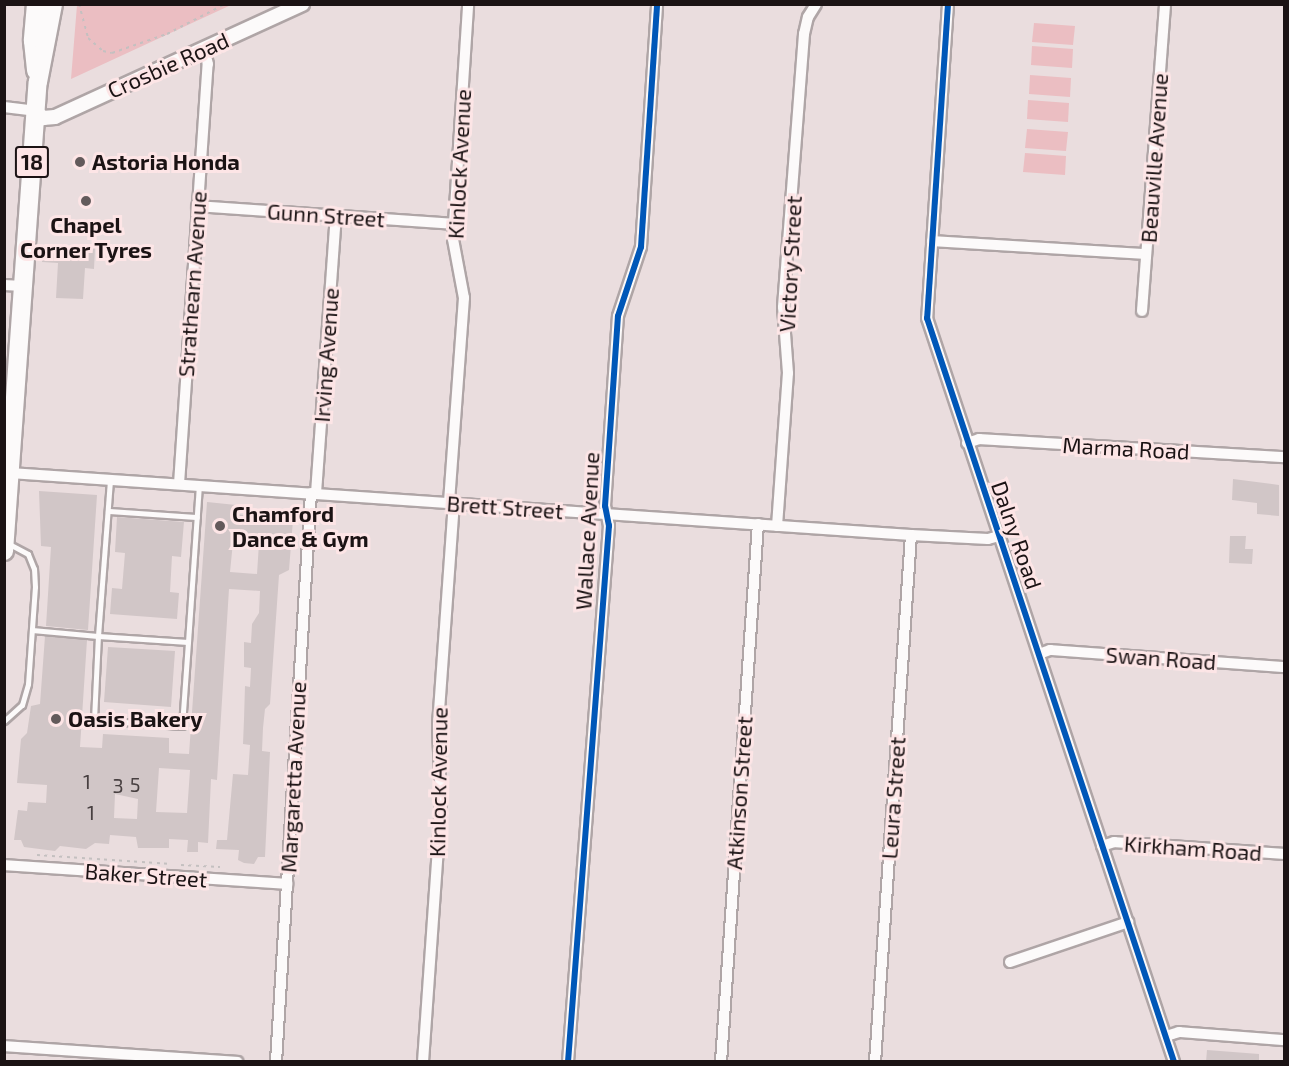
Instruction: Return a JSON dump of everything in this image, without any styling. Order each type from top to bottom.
[{"type":"highway","name":"18","points":[[36,4],[33,41],[38,82]]},
{"type":"highway","name":"18","points":[[4,551],[10,473],[14,285],[38,82],[53,4]]},
{"type":"street","name":"Crosbie Road","points":[[35,111],[43,118],[55,117],[302,4]]},
{"type":"street","name":"Kinlock Avenue","points":[[423,1062],[441,804],[438,725],[464,298],[454,224],[468,4]]},
{"type":"street","name":"Wallace Avenue","points":[[568,1062],[607,514],[618,316],[641,247],[657,4]]},
{"type":"street","name":"Victory Street","points":[[777,526],[788,373],[783,308],[804,34],[808,16],[816,4]]},
{"type":"street","name":"Dalny Road","points":[[948,4],[927,318],[1174,1062]]},
{"type":"street","name":"Beauville Avenue","points":[[1142,311],[1165,4]]},
{"type":"street","name":"Strathearn Avenue","points":[[179,484],[208,64],[204,49]]},
{"type":"street","points":[[4,106],[35,111]]},
{"type":"street","name":"Gunn Street","points":[[197,206],[454,224]]},
{"type":"street","name":"Irving Avenue","points":[[314,493],[336,216]]},
{"type":"street","points":[[932,240],[1146,254]]},
{"type":"street","name":"Marma Road","points":[[967,443],[979,439],[1284,457]]},
{"type":"street","name":"Brett Street","points":[[10,473],[911,535],[988,539],[999,536]]},
{"type":"street","name":"Margaretta Avenue","points":[[276,1062],[314,493]]},
{"type":"street","name":"Atkinson Street","points":[[720,1062],[758,524]]},
{"type":"street","name":"Leura Street","points":[[875,1062],[911,535]]},
{"type":"street","name":"Swan Road","points":[[1039,654],[1050,650],[1284,667]]},
{"type":"street","name":"Kirkham Road","points":[[1102,846],[1114,842],[1284,854]]},
{"type":"street","name":"Baker Street","points":[[4,865],[287,884]]},
{"type":"street","points":[[1010,962],[1128,922]]},
{"type":"street","points":[[1166,1036],[1179,1032],[1284,1040]]},
{"type":"street","points":[[4,1046],[237,1062]]},
{"type":"lane","points":[[110,480],[94,720],[127,723],[183,726],[199,485]]},
{"type":"lane","points":[[108,511],[197,517]]},
{"type":"lane","points":[[4,721],[22,705],[32,630],[34,569],[28,554],[5,542]]},
{"type":"lane","points":[[32,630],[188,642]]},
{"type":"path","points":[[79,4],[88,38],[103,51],[112,53],[167,34],[225,4]]},
{"type":"path","points":[[32,855],[222,868]]},
{"type":"shaded area","points":[[77,4],[231,5],[71,79]]},
{"type":"shaded area","points":[[1034,23],[1075,26],[1073,45],[1032,42]]},
{"type":"shaded area","points":[[1032,46],[1073,49],[1072,68],[1031,65]]},
{"type":"shaded area","points":[[1030,75],[1071,78],[1070,97],[1029,94]]},
{"type":"shaded area","points":[[1028,100],[1069,103],[1068,122],[1027,119]]},
{"type":"shaded area","points":[[1027,129],[1068,132],[1066,151],[1025,148]]},
{"type":"shaded area","points":[[1025,153],[1066,156],[1065,175],[1023,172]]},
{"type":"building","points":[[43,245],[95,248],[94,269],[85,268],[83,299],[56,298],[58,263],[42,262]]},
{"type":"building","points":[[1233,479],[1279,485],[1279,516],[1257,514],[1257,503],[1232,500]]},
{"type":"building","points":[[39,491],[97,495],[88,630],[46,626],[51,547],[41,546]]},
{"type":"building","points":[[207,502],[236,505],[235,514],[293,520],[289,570],[279,575],[270,704],[265,709],[263,728],[262,751],[270,752],[265,857],[258,857],[254,864],[244,863],[238,860],[239,850],[216,849],[217,840],[227,840],[233,774],[248,775],[250,745],[243,744],[245,686],[250,687],[251,668],[244,667],[244,642],[251,643],[252,624],[259,613],[260,591],[229,589],[217,780],[211,779],[208,843],[198,842],[198,852],[187,852],[188,840],[169,839],[169,848],[138,848],[136,837],[110,835],[109,844],[95,843],[86,849],[60,846],[55,851],[24,847],[21,840],[14,840],[18,810],[27,811],[28,802],[46,803],[47,785],[17,783],[21,739],[27,733],[31,706],[40,704],[45,636],[87,640],[80,747],[102,748],[103,734],[169,738],[169,753],[189,754]],"holes":[[[233,542],[259,543],[257,574],[230,572]],[[159,768],[190,770],[187,813],[156,812]],[[115,794],[138,799],[137,819],[114,818]]]},
{"type":"building","points":[[117,517],[184,522],[181,557],[172,556],[170,592],[179,593],[177,619],[110,614],[112,588],[122,589],[125,553],[115,552]]},
{"type":"building","points":[[1230,536],[1246,536],[1245,549],[1253,549],[1252,564],[1229,563]]},
{"type":"building","points":[[108,647],[175,651],[171,707],[104,702]]},
{"type":"building","points":[[1207,1050],[1259,1054],[1259,1062],[1206,1062]]},
{"type":"cycle path","points":[[568,1062],[609,526],[605,506],[618,316],[641,247],[657,4]]},
{"type":"cycle path","points":[[948,4],[927,318],[1174,1062]]},
{"type":"place","name":"Astoria Honda","points":[[80,162]]},
{"type":"place","name":"Chapel Corner Tyres","points":[[86,201]]},
{"type":"place","name":"Chamford Dance & Gym","points":[[220,526]]},
{"type":"place","name":"Oasis Bakery","points":[[56,719]]}]
